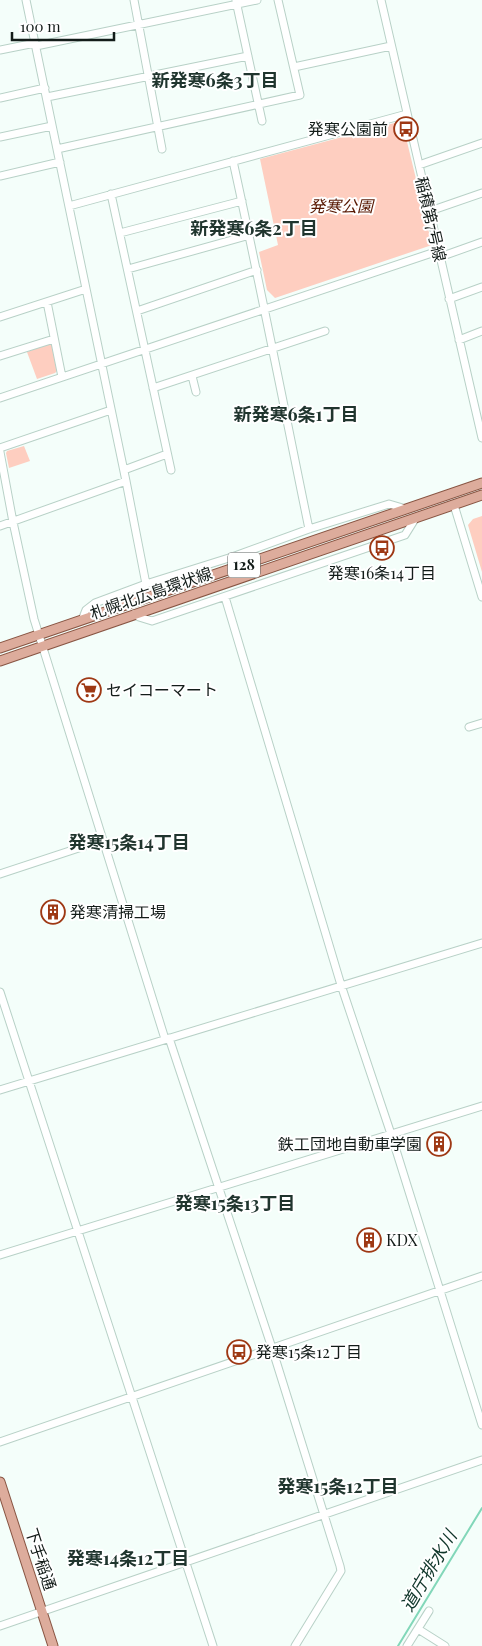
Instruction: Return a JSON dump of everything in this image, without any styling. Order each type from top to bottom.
[{"type":"main road","name":"札幌北広島環状線","points":[[0,648],[482,483]]},
{"type":"main road","name":"札幌北広島環状線","points":[[2,662],[134,614],[482,495]]},
{"type":"main road","name":"下手稲通","points":[[0,1482],[53,1646]]},
{"type":"street","points":[[26,0],[146,584]]},
{"type":"street","points":[[134,0],[162,149]]},
{"type":"street","points":[[0,50],[139,25],[236,2],[257,0]]},
{"type":"street","points":[[57,149],[300,95],[278,0]]},
{"type":"street","name":"稲積第7号線","points":[[381,0],[482,438]]},
{"type":"street","points":[[236,2],[262,120]]},
{"type":"street","points":[[294,67],[391,46]]},
{"type":"street","points":[[46,97],[248,56]]},
{"type":"street","points":[[0,98],[45,88]]},
{"type":"street","points":[[69,206],[407,114]]},
{"type":"street","points":[[0,137],[52,126]]},
{"type":"street","points":[[419,165],[482,143]]},
{"type":"street","points":[[234,161],[309,529]]},
{"type":"street","points":[[0,176],[60,162]]},
{"type":"street","points":[[430,211],[482,193]]},
{"type":"street","points":[[111,194],[171,470]]},
{"type":"street","points":[[120,233],[242,201]]},
{"type":"street","points":[[128,269],[250,235]]},
{"type":"street","points":[[0,398],[264,309],[482,242]]},
{"type":"street","points":[[137,311],[257,270]]},
{"type":"street","points":[[449,300],[482,288]]},
{"type":"street","points":[[0,317],[86,289]]},
{"type":"street","points":[[46,302],[62,377]]},
{"type":"street","points":[[153,388],[325,331]]},
{"type":"street","points":[[459,340],[482,331]]},
{"type":"street","points":[[0,356],[54,339]]},
{"type":"street","points":[[192,376],[196,392]]},
{"type":"street","points":[[111,410],[0,450],[13,522],[39,635],[167,1038],[272,1348],[341,1571],[295,1646]]},
{"type":"street","points":[[124,470],[167,454]]},
{"type":"street","points":[[0,526],[126,481]]},
{"type":"street","points":[[82,620],[86,610],[95,603],[146,584],[389,504],[406,509]]},
{"type":"street","points":[[454,505],[482,597]]},
{"type":"street","points":[[134,614],[152,620],[225,597],[405,536],[415,519]]},
{"type":"street","points":[[225,597],[341,985],[391,1134],[482,1425]]},
{"type":"street","points":[[469,727],[482,723]]},
{"type":"street","points":[[0,874],[103,840]]},
{"type":"street","points":[[0,1090],[482,943]]},
{"type":"street","points":[[0,992],[213,1646]]},
{"type":"street","points":[[0,1255],[482,1106]]},
{"type":"street","points":[[0,1442],[482,1276]]},
{"type":"street","points":[[0,1626],[482,1460]]},
{"type":"street","points":[[407,1646],[429,1611]]},
{"type":"street","points":[[418,1629],[445,1646]]},
{"type":"green space","name":"発寒公園","points":[[402,121],[432,245],[275,298],[267,290],[259,252],[278,245],[260,159]]},
{"type":"green space","points":[[49,343],[52,345],[58,370],[55,373],[37,379],[27,352]]},
{"type":"green space","points":[[24,446],[30,461],[9,468],[7,451]]},
{"type":"green space","points":[[482,516],[482,572],[468,525],[473,519]]},
{"type":"waterway","name":"道庁排水川","points":[[398,1646],[482,1508]]},
{"type":"place","name":"発寒公園前","points":[[406,129]]},
{"type":"place","name":"発寒16条14丁目","points":[[382,548]]},
{"type":"place","name":"セイコーマート","points":[[89,690]]},
{"type":"place","name":"発寒清掃工場","points":[[53,912]]},
{"type":"place","name":"鉄工団地自動車学園","points":[[439,1144]]},
{"type":"place","name":"KDX","points":[[369,1240]]},
{"type":"place","name":"発寒15条12丁目","points":[[239,1352]]},
{"type":"district","name":"新発寒6条3丁目","points":[[215,81]]},
{"type":"district","name":"新発寒6条2丁目","points":[[254,229]]},
{"type":"district","name":"新発寒6条1丁目","points":[[296,415]]},
{"type":"district","name":"発寒15条14丁目","points":[[129,843]]},
{"type":"district","name":"発寒15条13丁目","points":[[235,1204]]},
{"type":"district","name":"発寒15条12丁目","points":[[338,1487]]},
{"type":"district","name":"発寒14条12丁目","points":[[128,1559]]}]
